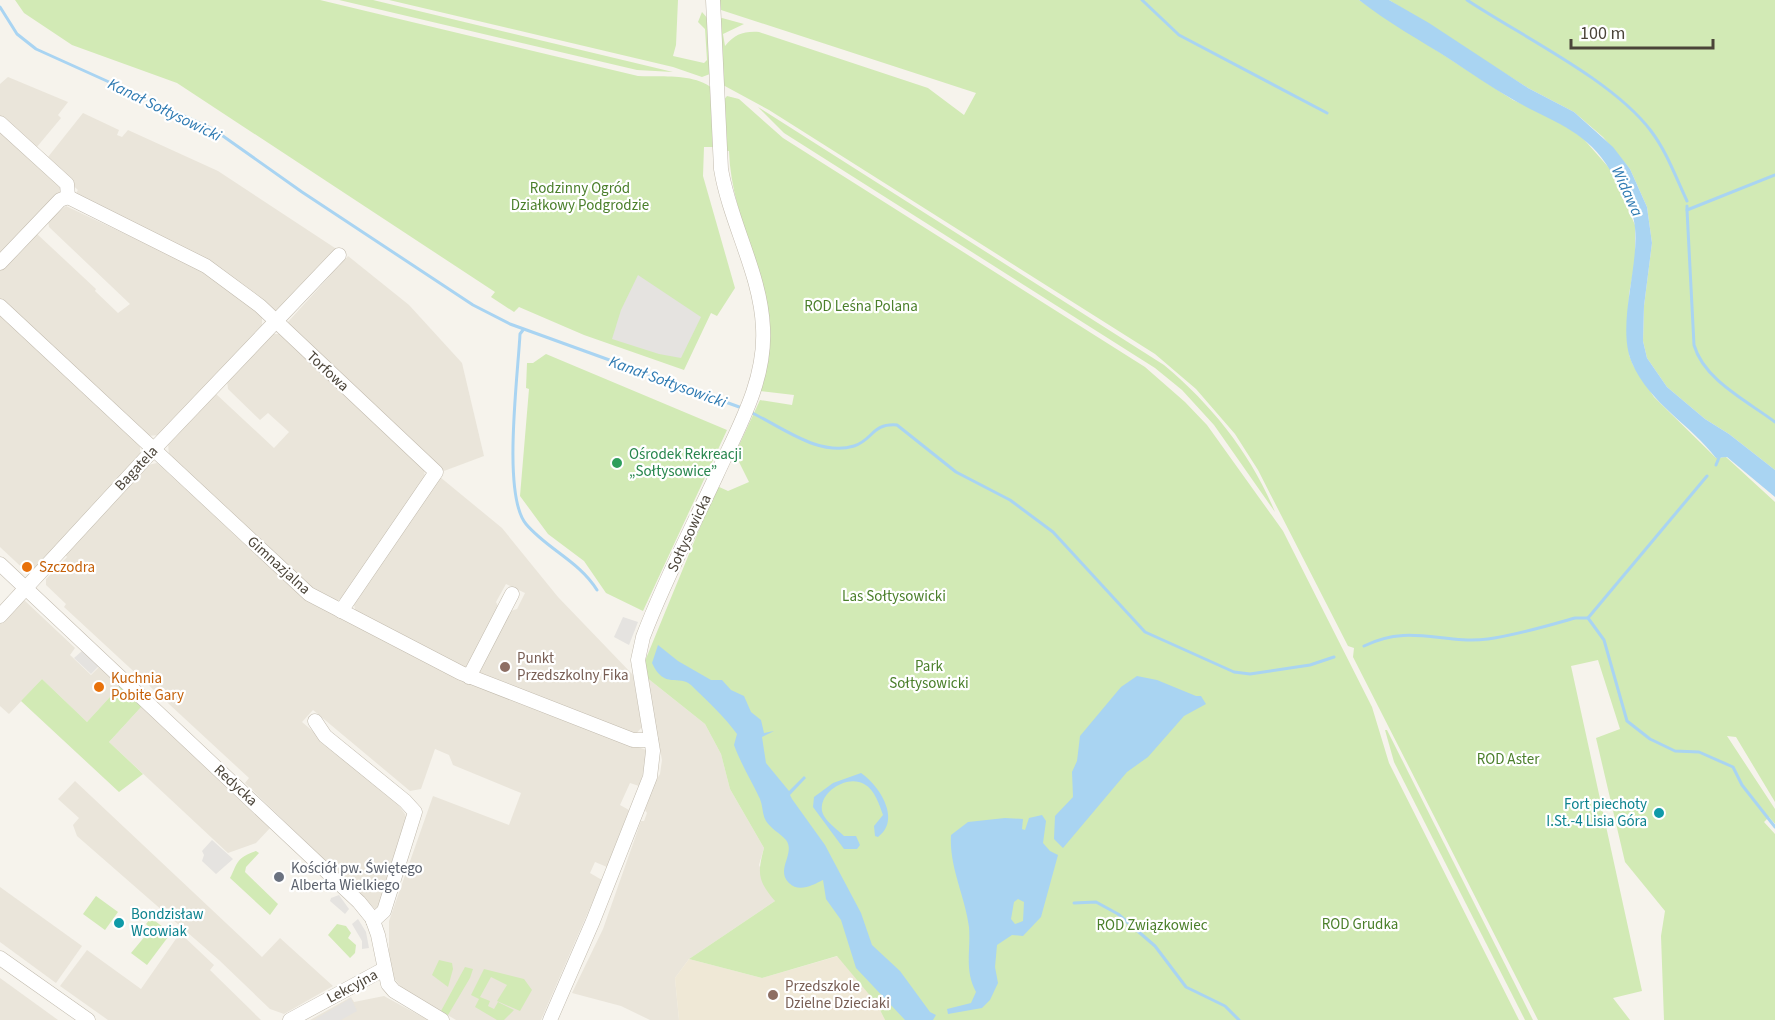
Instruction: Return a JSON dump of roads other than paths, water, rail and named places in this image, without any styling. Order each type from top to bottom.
[{"type":"street","name":"Sołtysowicka","points":[[550,1020],[593,921],[650,777],[653,761],[638,671],[640,645],[744,417],[762,351],[763,326],[757,295],[724,190],[721,169],[713,0]]},
{"type":"street","points":[[0,123],[67,184],[68,197],[60,200],[0,263]]},
{"type":"street","name":"Torfowa","points":[[68,197],[206,266],[261,306],[275,322],[436,472],[341,611]]},
{"type":"street","name":"Bagatela","points":[[0,616],[154,449],[339,255]]},
{"type":"street","name":"Gimnazjalna","points":[[0,306],[309,594],[469,677],[633,740],[651,740]]},
{"type":"street","name":"Redycka","points":[[0,564],[359,902],[373,921],[388,984],[394,991],[442,1020]]},
{"type":"street","points":[[469,677],[512,594]]},
{"type":"street","points":[[315,721],[325,736],[415,812],[384,911],[373,921]]},
{"type":"street","points":[[0,958],[88,1020]]},
{"type":"street","name":"Lekcyjna","points":[[290,1020],[384,969]]},
{"type":"water","name":"Widawa","points":[[1359,0],[1389,0],[1429,23],[1528,88],[1574,112],[1613,147],[1630,169],[1647,207],[1652,243],[1644,306],[1643,341],[1647,358],[1667,387],[1705,419],[1729,434],[1775,470],[1775,497],[1727,457],[1716,458],[1649,390],[1632,363],[1626,332],[1634,261],[1634,221],[1622,190],[1600,156],[1590,145],[1566,127],[1496,90]]},
{"type":"water","points":[[658,645],[678,661],[711,680],[722,680],[731,690],[744,696],[751,712],[761,720],[764,733],[774,731],[762,737],[766,763],[789,791],[804,776],[806,778],[790,795],[792,799],[825,845],[861,913],[872,945],[900,971],[930,1012],[936,1015],[933,1020],[905,1020],[856,968],[841,920],[826,899],[823,880],[802,888],[793,886],[785,878],[788,845],[786,840],[766,821],[760,799],[734,745],[737,734],[691,685],[661,676],[652,663]]},
{"type":"water","points":[[1137,676],[1157,680],[1201,696],[1206,704],[1184,716],[1148,757],[1127,772],[1063,848],[1054,839],[1055,816],[1073,797],[1072,772],[1077,761],[1080,736],[1121,687]]},
{"type":"water","points":[[861,773],[881,794],[888,812],[888,822],[885,830],[878,837],[875,836],[874,826],[883,815],[874,794],[864,784],[857,781],[849,782],[833,788],[823,801],[824,816],[844,836],[856,836],[860,845],[857,849],[844,849],[813,807],[814,797],[833,783]]},
{"type":"water","points":[[1042,815],[1046,821],[1043,843],[1050,851],[1058,855],[1041,917],[1023,936],[1012,935],[997,945],[995,967],[998,983],[990,1000],[982,1008],[948,1014],[947,1009],[971,1003],[976,992],[970,976],[969,927],[952,859],[951,835],[968,822],[1005,818],[1023,819],[1022,829],[1025,830],[1029,818]],"holes":[[[1018,899],[1024,902],[1023,921],[1015,924],[1011,919],[1014,902]]]},
{"type":"waterway","points":[[1142,0],[1179,35],[1327,113]]},
{"type":"waterway","points":[[1467,0],[1565,60],[1614,94],[1634,112],[1662,148],[1687,201]]},
{"type":"waterway","name":"Kanał Sołtysowicki","points":[[0,7],[17,34],[36,49],[213,129],[302,192],[473,305],[510,324],[742,408]]},
{"type":"waterway","points":[[1687,206],[1687,210],[1775,175]]},
{"type":"waterway","points":[[1687,210],[1694,345],[1707,369],[1717,379],[1775,422]]},
{"type":"waterway","points":[[523,330],[520,334],[513,434],[515,488],[519,509],[526,524],[534,533],[581,571],[597,590]]},
{"type":"waterway","name":"Kanał Sołtysowicki","points":[[750,412],[813,444],[827,447],[854,446],[877,429],[897,425],[956,472],[1010,500],[1053,532],[1145,632],[1234,672],[1250,674],[1310,665],[1334,657]]},
{"type":"waterway","points":[[1716,465],[1720,455]]},
{"type":"waterway","points":[[1588,618],[1707,476]]},
{"type":"waterway","name":"Kanał Sołtysowicki","points":[[1364,646],[1381,639],[1412,635],[1472,640],[1488,639],[1521,633],[1575,618],[1588,618],[1604,640],[1627,721],[1650,739],[1675,751],[1699,752],[1733,767],[1742,785],[1775,827]]},
{"type":"waterway","points":[[1074,903],[1096,902],[1118,914],[1155,946],[1186,987],[1225,1006],[1239,1020]]},
{"type":"place","name":"Ośrodek Rekreacji „Sołtysowice”","points":[[617,463]]},
{"type":"place","name":"Szczodra","points":[[27,567]]},
{"type":"place","name":"Punkt Przedszkolny Fika","points":[[505,667]]},
{"type":"place","name":"Kuchnia Pobite Gary","points":[[99,687]]},
{"type":"place","name":"Fort piechoty I.St.-4 Lisia Góra","points":[[1659,813]]},
{"type":"place","name":"Kościół pw. Świętego Alberta Wielkiego","points":[[279,877]]},
{"type":"place","name":"Bondzisław Wcowiak","points":[[119,923]]},
{"type":"place","name":"Przedszkole Dzielne Dzieciaki","points":[[773,995]]},
{"type":"park label","name":"Rodzinny Ogród Działkowy Podgrodzie","points":[[580,196]]},
{"type":"park label","name":"ROD Leśna Polana","points":[[861,306]]},
{"type":"park label","name":"Las Sołtysowicki","points":[[894,596]]},
{"type":"park label","name":"Park Sołtysowicki","points":[[929,674]]},
{"type":"park label","name":"ROD Aster","points":[[1508,759]]},
{"type":"park label","name":"ROD Grudka","points":[[1360,924]]},
{"type":"park label","name":"ROD Związkowiec","points":[[1152,925]]}]
